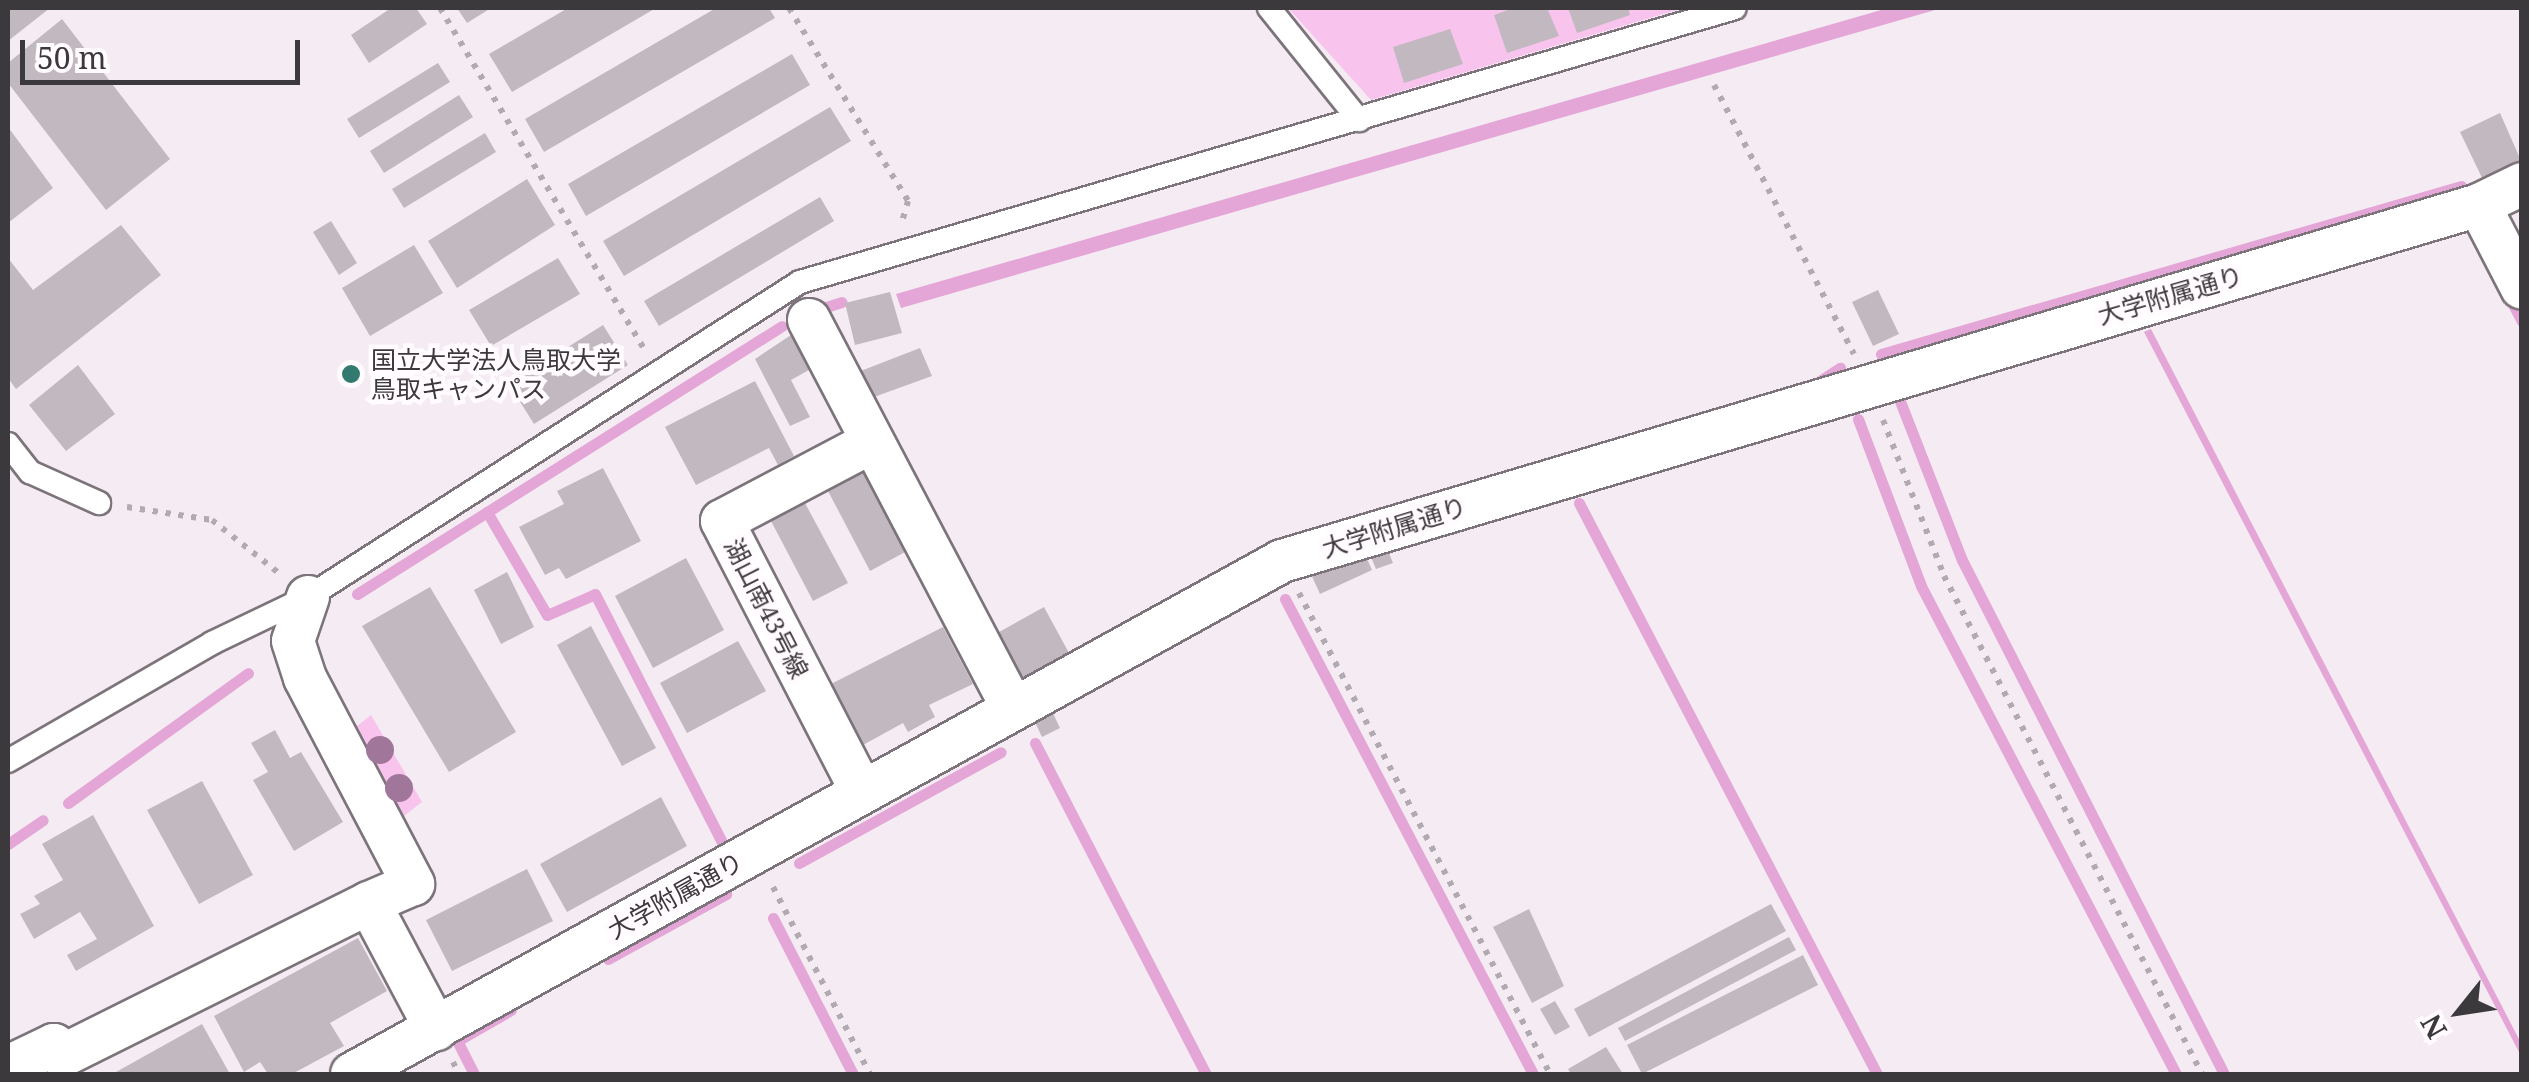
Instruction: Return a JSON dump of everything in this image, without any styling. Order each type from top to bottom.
[{"type":"street","name":"大学附属通り","points":[[352,1074],[1282,561],[1869,383],[2478,205],[2522,184]]},
{"type":"street","points":[[2478,205],[2522,288]]},
{"type":"street","points":[[808,320],[1014,708]]},
{"type":"street","name":"湖山南43号線","points":[[862,792],[722,522],[872,442]]},
{"type":"street","points":[[8,1068],[54,1045],[62,1056],[413,884],[306,678],[293,641],[308,597]]},
{"type":"street","points":[[369,903],[436,1029]]},
{"type":"lane","points":[[1269,8],[1359,120]]},
{"type":"lane","points":[[8,760],[212,643],[308,597],[800,282],[1734,8]]},
{"type":"lane","points":[[8,444],[30,472],[98,503]]},
{"type":"path","points":[[440,8],[658,372]]},
{"type":"path","points":[[789,8],[908,201],[892,256]]},
{"type":"path","points":[[1714,85],[1869,383],[1944,576],[2202,1074]]},
{"type":"path","points":[[98,503],[212,520],[308,597]]},
{"type":"path","points":[[1282,561],[1550,1074]]},
{"type":"path","points":[[754,850],[870,1074]]},
{"type":"shaded area","points":[[1288,8],[1684,8],[1371,100]]},
{"type":"shaded area","points":[[1888,8],[1942,8],[901,308],[896,294]]},
{"type":"shaded area","points":[[2151,329],[2521,1043],[2521,1056],[2144,332]]},
{"type":"shaded area","points":[[371,715],[422,802],[404,816],[397,815],[353,729]]},
{"type":"building","points":[[8,8],[50,8],[8,41]]},
{"type":"building","points":[[391,8],[416,8],[427,24],[369,63],[351,35]]},
{"type":"building","points":[[457,8],[491,8],[467,23]]},
{"type":"building","points":[[568,8],[656,8],[512,92],[489,54]]},
{"type":"building","points":[[716,8],[769,8],[775,18],[544,152],[525,119]]},
{"type":"building","points":[[1514,8],[1547,8],[1559,36],[1507,53],[1494,15]]},
{"type":"building","points":[[1568,8],[1628,8],[1630,15],[1577,33]]},
{"type":"building","points":[[62,19],[170,159],[106,210],[8,83],[8,63]]},
{"type":"building","points":[[1450,29],[1463,64],[1404,83],[1393,47]]},
{"type":"building","points":[[792,54],[810,85],[586,216],[568,184]]},
{"type":"building","points":[[438,63],[450,82],[359,138],[347,119]]},
{"type":"building","points":[[459,95],[473,117],[384,173],[370,151]]},
{"type":"building","points":[[830,107],[851,141],[624,276],[603,241]]},
{"type":"building","points":[[2500,113],[2522,163],[2484,182],[2460,132]]},
{"type":"building","points":[[8,127],[53,188],[8,223]]},
{"type":"building","points":[[485,133],[496,152],[404,208],[392,189]]},
{"type":"building","points":[[527,179],[555,225],[457,288],[428,241]]},
{"type":"building","points":[[820,197],[834,221],[659,326],[644,301]]},
{"type":"building","points":[[331,221],[357,263],[339,275],[313,232]]},
{"type":"building","points":[[121,225],[161,275],[16,389],[8,378],[8,258],[33,290]]},
{"type":"building","points":[[414,245],[443,293],[370,336],[342,288]]},
{"type":"building","points":[[558,258],[580,294],[491,346],[469,310]]},
{"type":"building","points":[[1878,290],[1899,334],[1873,346],[1852,302]]},
{"type":"building","points":[[890,292],[902,333],[855,345],[845,303]]},
{"type":"building","points":[[603,325],[628,365],[534,424],[509,384]]},
{"type":"building","points":[[791,335],[809,370],[791,380],[810,417],[790,426],[755,359]]},
{"type":"building","points":[[920,348],[932,376],[863,401],[853,374]]},
{"type":"building","points":[[78,365],[115,414],[66,451],[29,405]]},
{"type":"building","points":[[755,381],[794,456],[778,465],[769,448],[696,485],[665,427]]},
{"type":"building","points":[[603,468],[641,541],[566,579],[559,568],[545,575],[519,527],[564,504],[557,491]]},
{"type":"building","points":[[865,471],[907,551],[870,571],[828,491]]},
{"type":"building","points":[[805,503],[848,583],[813,601],[771,521]]},
{"type":"building","points":[[1386,546],[1393,563],[1376,569],[1369,552]]},
{"type":"building","points":[[1364,552],[1372,570],[1320,594],[1310,572]]},
{"type":"building","points":[[686,558],[724,630],[653,668],[615,596]]},
{"type":"building","points":[[507,572],[534,627],[501,644],[474,590]]},
{"type":"building","points":[[430,587],[516,732],[449,772],[362,626]]},
{"type":"building","points":[[1044,607],[1069,653],[1017,681],[992,636]]},
{"type":"building","points":[[591,626],[656,748],[622,766],[557,645]]},
{"type":"building","points":[[943,627],[973,684],[929,705],[935,717],[908,732],[903,723],[863,745],[831,684]]},
{"type":"building","points":[[738,641],[766,691],[687,733],[660,683]]},
{"type":"building","points":[[1051,709],[1060,728],[1042,737],[1033,718]]},
{"type":"building","points":[[275,730],[290,758],[301,752],[343,822],[294,851],[253,780],[268,772],[251,743]]},
{"type":"building","points":[[202,781],[253,875],[199,904],[147,810]]},
{"type":"building","points":[[661,797],[687,846],[567,912],[540,864]]},
{"type":"building","points":[[93,815],[154,926],[76,971],[67,955],[97,939],[80,912],[34,939],[20,914],[40,904],[34,896],[63,880],[42,844]]},
{"type":"building","points":[[527,869],[553,921],[452,971],[426,920]]},
{"type":"building","points":[[1771,904],[1786,931],[1589,1037],[1574,1009]]},
{"type":"building","points":[[1529,909],[1564,986],[1532,1003],[1493,927]]},
{"type":"building","points":[[1789,937],[1796,950],[1625,1041],[1618,1028]]},
{"type":"building","points":[[358,938],[387,991],[330,1023],[344,1046],[292,1074],[268,1074],[260,1062],[244,1072],[214,1016]]},
{"type":"building","points":[[1803,955],[1818,985],[1642,1074],[1627,1045]]},
{"type":"building","points":[[1555,1001],[1570,1027],[1555,1035],[1540,1009]]},
{"type":"building","points":[[202,1024],[230,1074],[117,1074],[116,1072]]},
{"type":"building","points":[[1606,1047],[1623,1074],[1571,1074],[1568,1069]]},
{"type":"waterway","points":[[1881,354],[2461,186]]},
{"type":"waterway","points":[[2508,295],[2522,321]]},
{"type":"waterway","points":[[814,311],[842,302]]},
{"type":"waterway","points":[[357,594],[782,326]]},
{"type":"waterway","points":[[1815,384],[1840,368]]},
{"type":"waterway","points":[[1898,396],[1962,560],[2224,1074]]},
{"type":"waterway","points":[[1858,419],[1921,586],[2176,1074]]},
{"type":"waterway","points":[[1579,503],[1877,1074]]},
{"type":"waterway","points":[[487,512],[547,615],[595,594],[724,846]]},
{"type":"waterway","points":[[1285,599],[1533,1074]]},
{"type":"waterway","points":[[68,803],[248,673]]},
{"type":"waterway","points":[[1035,743],[1206,1074]]},
{"type":"waterway","points":[[799,863],[1001,752]]},
{"type":"waterway","points":[[8,844],[43,820]]},
{"type":"waterway","points":[[608,959],[726,894]]},
{"type":"waterway","points":[[773,918],[853,1074]]},
{"type":"waterway","points":[[474,1074],[457,1041],[511,1010]]},
{"type":"place","name":"国立大学法人鳥取大学 鳥取キャンパス","points":[[351,374]]}]
